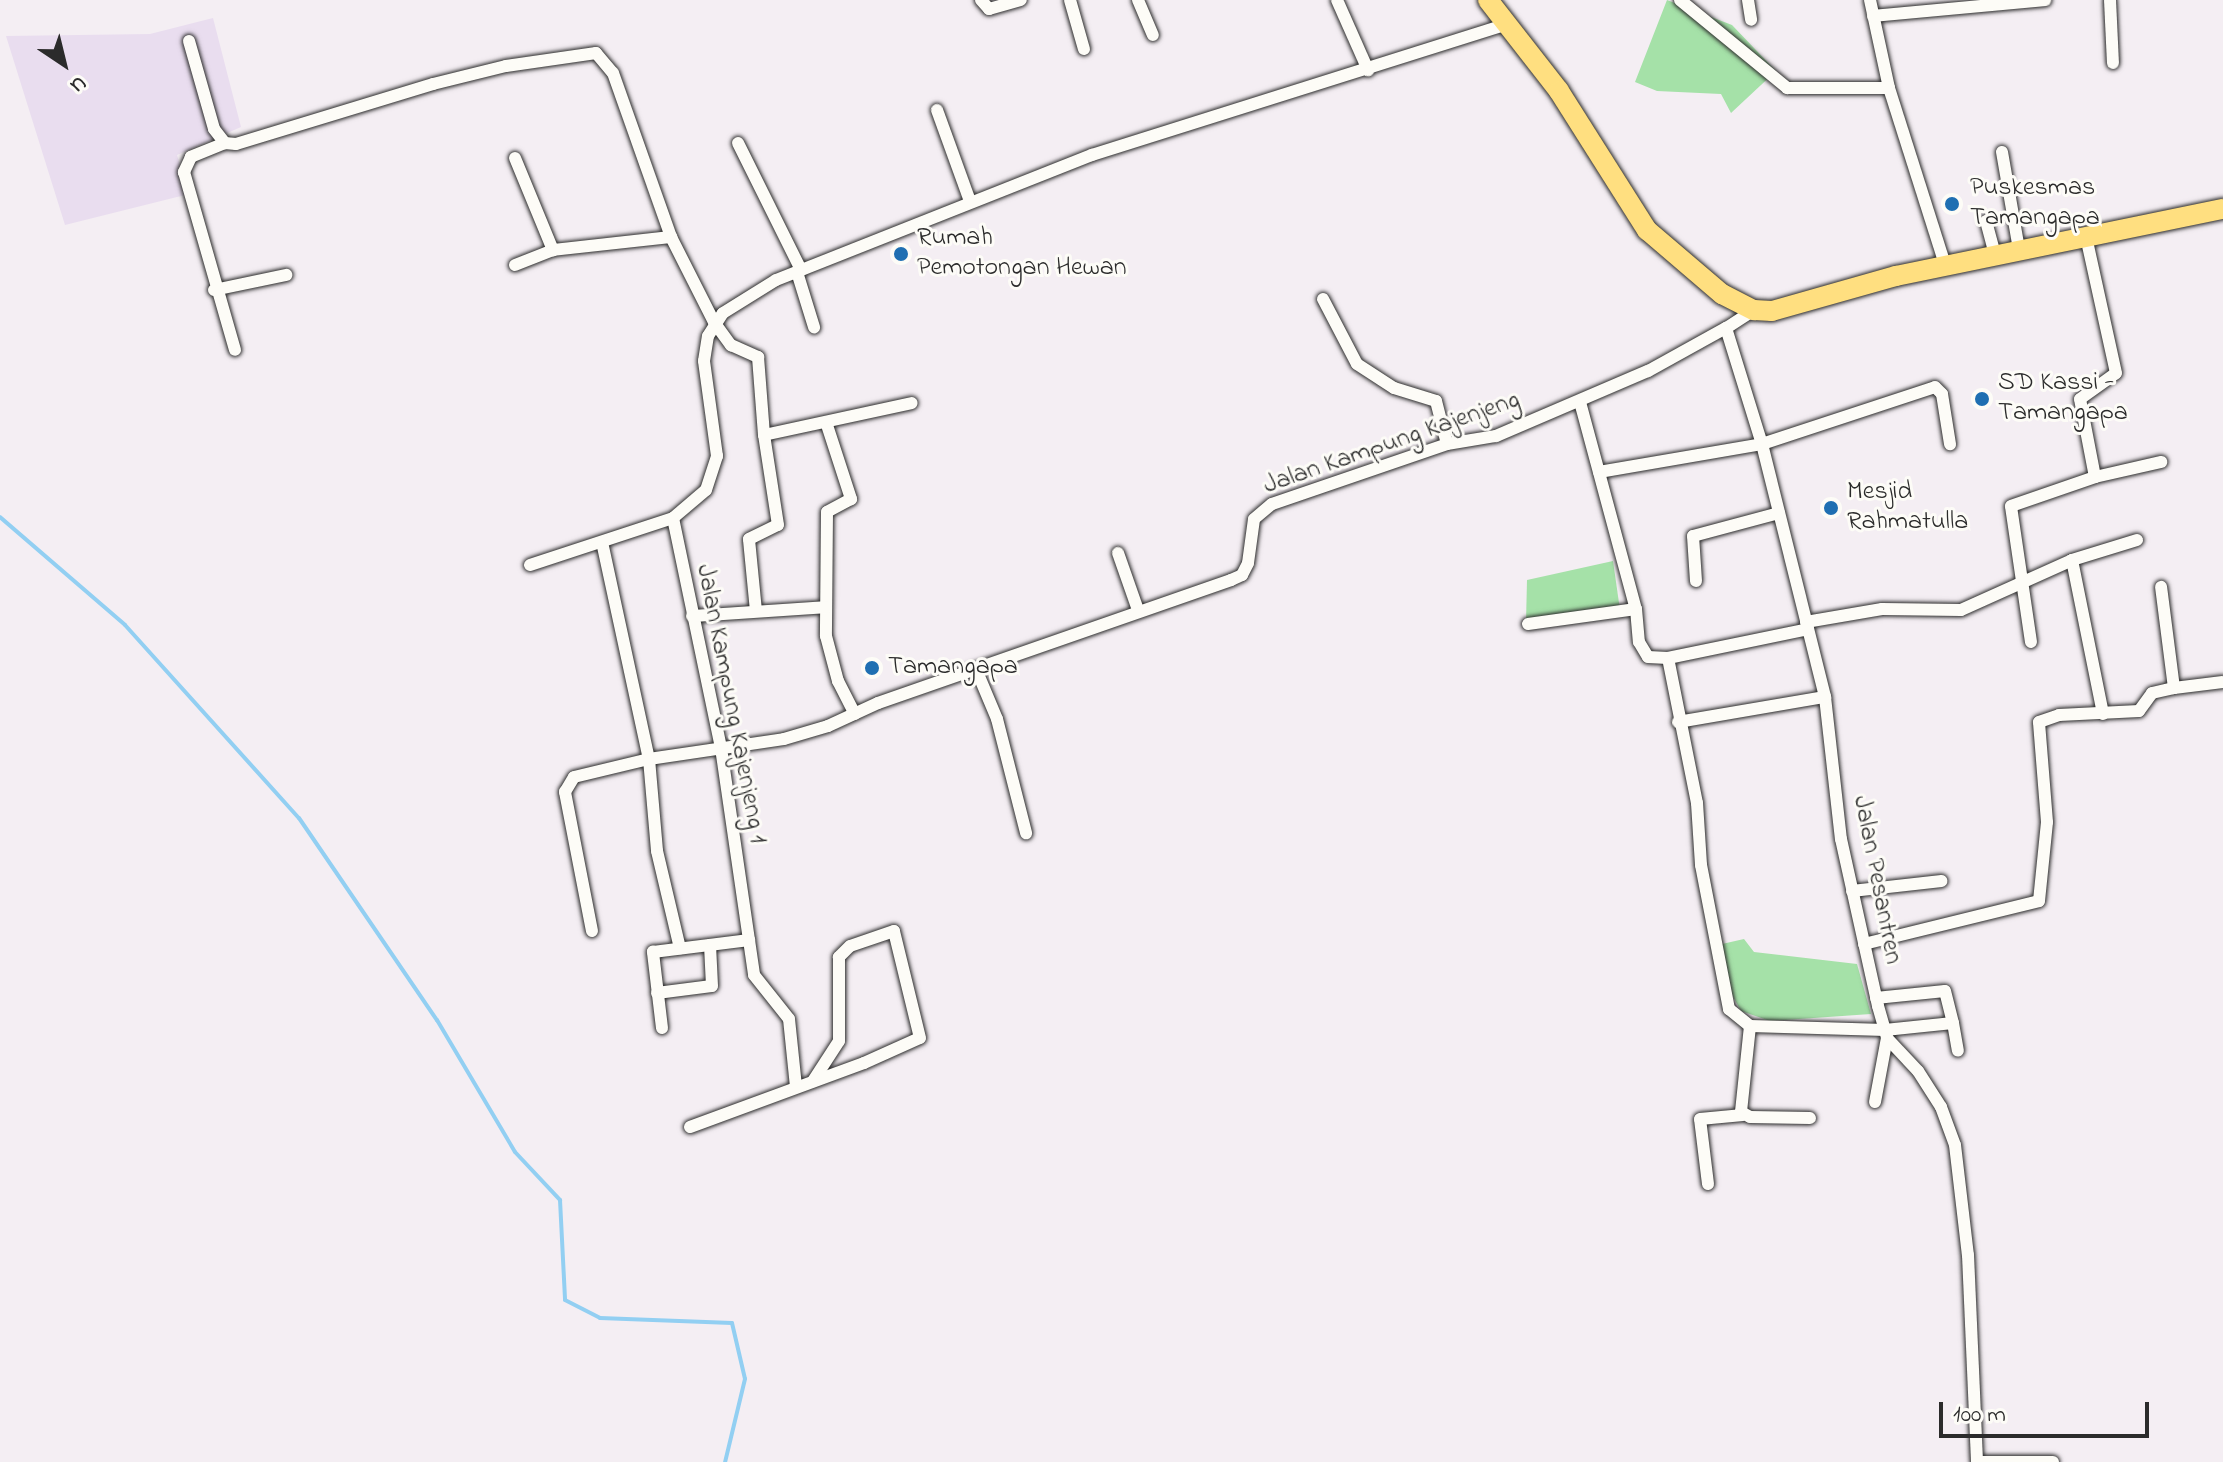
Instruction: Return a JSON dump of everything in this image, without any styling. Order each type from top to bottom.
[{"type":"main road","points":[[1488,0],[1559,91],[1647,230],[1722,294],[1754,310],[1772,311],[1945,265],[2223,209]]},
{"type":"street","points":[[981,0],[989,9],[1021,0]]},
{"type":"street","points":[[1070,0],[1084,49]]},
{"type":"street","points":[[1138,0],[1153,35]]},
{"type":"street","points":[[1337,0],[1368,70]]},
{"type":"street","points":[[1680,0],[1787,88],[1889,88]]},
{"type":"street","points":[[1748,0],[1751,20]]},
{"type":"street","points":[[1870,0],[1889,88],[1945,265]]},
{"type":"street","points":[[1873,16],[1996,2],[2045,0]]},
{"type":"street","points":[[2110,0],[2113,63]]},
{"type":"street","points":[[530,565],[673,518],[706,490],[714,475],[717,456],[704,361],[708,336],[714,322],[739,302],[799,271],[970,201],[1207,116],[1368,70],[1505,25]]},
{"type":"street","points":[[189,41],[214,129],[225,143]]},
{"type":"street","points":[[235,350],[214,290],[184,172],[191,157],[225,143],[256,140],[351,107],[506,66],[596,53],[613,73],[671,237],[714,322],[731,345],[758,357],[764,435],[778,518],[774,530],[749,539],[756,611]]},
{"type":"street","points":[[937,110],[970,201]]},
{"type":"street","points":[[738,143],[799,271],[814,327]]},
{"type":"street","points":[[2002,152],[2019,249]]},
{"type":"street","points":[[515,158],[553,250]]},
{"type":"street","points":[[1986,221],[1995,254]]},
{"type":"street","points":[[2086,236],[2116,373],[2080,399],[2095,477]]},
{"type":"street","points":[[515,265],[553,250],[671,237]]},
{"type":"street","points":[[214,290],[286,275]]},
{"type":"street","points":[[1323,299],[1357,364],[1394,388],[1436,401],[1447,444]]},
{"type":"street","points":[[1726,328],[1754,310]]},
{"type":"street","name":"Jalan Kampung Kajenjeng","points":[[592,931],[576,865],[566,784],[574,777],[649,759],[784,739],[1242,575],[1254,519],[1272,504],[1447,444],[1496,436],[1580,402],[1726,328]]},
{"type":"street","name":"Jalan Pesantren","points":[[1726,328],[1762,444],[1825,697],[1852,891],[1886,1034],[1926,1083],[1955,1145],[1968,1255],[1978,1462]]},
{"type":"street","points":[[1599,472],[1762,444],[1935,387],[1942,394],[1950,444]]},
{"type":"street","points":[[1580,402],[1636,609],[1643,651],[1655,660],[1882,609],[1961,610],[2072,560],[2137,540]]},
{"type":"street","points":[[764,435],[827,425],[912,403]]},
{"type":"street","points":[[827,425],[851,499],[827,512],[826,636],[838,681],[855,714]]},
{"type":"street","points":[[2031,642],[2011,506],[2095,477],[2161,462]]},
{"type":"street","points":[[1696,581],[1693,536],[1779,513]]},
{"type":"street","name":"Jalan Kampung Kajenjeng 1","points":[[673,518],[721,748],[754,975],[789,1019],[796,1087]]},
{"type":"street","points":[[602,542],[649,759],[657,851],[680,948]]},
{"type":"street","points":[[1118,553],[1138,610]]},
{"type":"street","points":[[2072,560],[2103,714]]},
{"type":"street","points":[[2161,587],[2174,688]]},
{"type":"street","points":[[692,616],[826,607]]},
{"type":"street","points":[[1528,624],[1636,609]]},
{"type":"street","points":[[1668,658],[1678,722],[1697,803],[1701,865],[1729,1009],[1750,1026],[1886,1034],[1953,1023]]},
{"type":"street","points":[[976,669],[997,719],[1026,833]]},
{"type":"street","points":[[1864,944],[2039,901],[2047,822],[2039,722],[2059,715],[2103,714],[2143,708],[2152,693],[2223,682]]},
{"type":"street","points":[[1678,722],[1825,697]]},
{"type":"street","points":[[1852,891],[1941,881]]},
{"type":"street","points":[[690,1127],[813,1081],[920,1038],[894,931],[850,946],[839,957],[839,1041],[813,1081]]},
{"type":"street","points":[[662,1028],[653,952],[749,940]]},
{"type":"street","points":[[657,993],[712,986],[710,945]]},
{"type":"street","points":[[1876,998],[1945,991],[1958,1051]]},
{"type":"street","points":[[1743,1115],[1750,1026]]},
{"type":"street","points":[[1875,1102],[1886,1034]]},
{"type":"street","points":[[1708,1184],[1700,1119],[1743,1115],[1810,1118]]},
{"type":"street","points":[[1978,1462],[2053,1462]]},
{"type":"shaded area","points":[[213,18],[241,127],[177,155],[189,194],[65,225],[6,36],[150,34]]},
{"type":"green space","points":[[1667,0],[1732,25],[1776,71],[1731,113],[1721,94],[1657,91],[1635,82]]},
{"type":"green space","points":[[1613,561],[1620,610],[1526,622],[1527,580]]},
{"type":"green space","points":[[1744,939],[1754,952],[1857,964],[1871,1014],[1770,1021],[1741,1011],[1731,993],[1722,944]]},
{"type":"waterway","points":[[0,517],[125,625],[299,818],[437,1020],[515,1152],[560,1200],[565,1300],[600,1318],[732,1323],[745,1379],[725,1462]]},
{"type":"place","name":"Puskesmas Tamangapa","points":[[1952,204]]},
{"type":"place","name":"Rumah Pemotongan Hewan","points":[[901,254]]},
{"type":"place","name":"SD Kassi - Tamangapa","points":[[1982,399]]},
{"type":"place","name":"Mesjid Rahmatulla","points":[[1831,508]]},
{"type":"place","name":"Tamangapa","points":[[872,668]]}]
